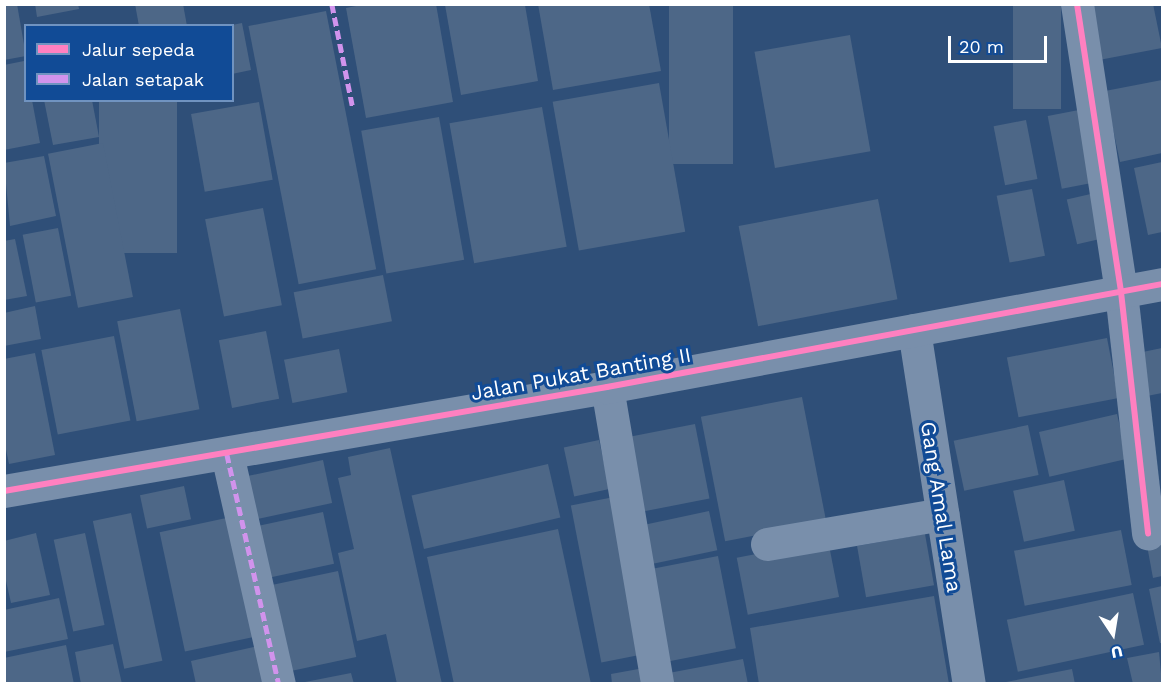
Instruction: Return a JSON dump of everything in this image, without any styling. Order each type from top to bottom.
[{"type":"street","points":[[1077,4],[1120,292],[1148,533]]},
{"type":"street","name":"Jalan Pukat Banting II","points":[[4,491],[607,387],[1162,284]]},
{"type":"street","name":"Gang Amal Lama","points":[[914,330],[969,684]]},
{"type":"street","points":[[607,387],[657,684]]},
{"type":"street","points":[[227,454],[279,684]]},
{"type":"street","points":[[768,544],[942,514]]},
{"type":"building","points":[[4,4],[17,4],[24,56],[4,60]]},
{"type":"building","points":[[35,4],[78,4],[79,9],[37,17]]},
{"type":"building","points":[[135,4],[183,4],[187,24],[139,24]]},
{"type":"building","points":[[366,4],[436,4],[453,102],[366,118],[346,8]]},
{"type":"building","points":[[538,4],[649,4],[661,71],[553,90]]},
{"type":"building","points":[[669,4],[733,4],[733,164],[669,164]]},
{"type":"building","points":[[1013,4],[1061,4],[1061,109],[1013,109]]},
{"type":"building","points":[[1088,4],[1153,4],[1162,48],[1099,60]]},
{"type":"building","points":[[445,5],[525,5],[538,81],[461,95]]},
{"type":"building","points":[[326,11],[376,269],[299,284],[248,26]]},
{"type":"building","points":[[242,23],[251,70],[234,74],[234,25]]},
{"type":"building","points":[[850,35],[870,151],[775,168],[754,52]]},
{"type":"building","points":[[24,61],[24,102],[32,102],[40,143],[4,150],[4,65]]},
{"type":"building","points":[[1162,80],[1162,153],[1120,162],[1105,91]]},
{"type":"building","points":[[659,83],[685,232],[579,250],[553,102]]},
{"type":"building","points":[[44,102],[92,102],[99,137],[53,145]]},
{"type":"building","points":[[99,102],[177,102],[177,253],[99,253]]},
{"type":"building","points":[[259,102],[273,180],[205,192],[191,114]]},
{"type":"building","points":[[542,107],[567,247],[474,263],[449,123]]},
{"type":"building","points":[[1084,109],[1098,182],[1062,189],[1048,116]]},
{"type":"building","points":[[439,117],[464,260],[386,274],[361,131]]},
{"type":"building","points":[[1026,120],[1037,179],[1005,185],[994,126]]},
{"type":"building","points":[[103,143],[133,297],[78,308],[48,154]]},
{"type":"building","points":[[44,156],[56,216],[10,226],[4,163]]},
{"type":"building","points":[[1162,162],[1162,232],[1148,235],[1134,168]]},
{"type":"building","points":[[1032,189],[1045,256],[1010,263],[997,196]]},
{"type":"building","points":[[1095,193],[1105,238],[1077,244],[1067,200]]},
{"type":"building","points":[[878,199],[897,299],[758,326],[739,226]]},
{"type":"building","points":[[263,208],[282,305],[224,316],[205,219]]},
{"type":"building","points":[[58,228],[71,296],[36,303],[23,235]]},
{"type":"building","points":[[15,239],[27,296],[4,300],[4,241]]},
{"type":"building","points":[[383,275],[392,321],[303,339],[294,292]]},
{"type":"building","points":[[35,306],[41,339],[4,346],[4,313]]},
{"type":"building","points":[[180,309],[199,409],[137,421],[117,321]]},
{"type":"building","points":[[266,331],[279,399],[232,408],[219,340]]},
{"type":"building","points":[[114,336],[130,420],[58,435],[41,350]]},
{"type":"building","points":[[1107,338],[1119,398],[1019,417],[1007,357]]},
{"type":"building","points":[[1162,348],[1162,393],[1137,398],[1128,355]]},
{"type":"building","points":[[339,349],[347,392],[292,403],[284,360]]},
{"type":"building","points":[[35,353],[55,455],[9,464],[4,440],[4,359]]},
{"type":"building","points":[[802,397],[826,522],[725,541],[701,417]]},
{"type":"building","points":[[1117,414],[1127,459],[1049,477],[1039,432]]},
{"type":"building","points":[[695,424],[710,499],[634,513],[619,439]]},
{"type":"building","points":[[1028,425],[1039,475],[964,491],[954,441]]},
{"type":"building","points":[[599,440],[609,489],[574,496],[564,447]]},
{"type":"building","points":[[390,448],[442,684],[397,684],[386,634],[357,641],[338,553],[354,549],[338,478],[351,475],[348,457]]},
{"type":"building","points":[[323,460],[332,503],[253,520],[244,477]]},
{"type":"building","points":[[548,464],[560,518],[424,549],[412,495]]},
{"type":"building","points":[[1064,480],[1075,531],[1024,542],[1013,491]]},
{"type":"building","points":[[184,486],[191,519],[147,529],[140,495]]},
{"type":"building","points":[[614,497],[645,654],[601,662],[571,505]]},
{"type":"building","points":[[709,511],[717,550],[646,565],[638,526]]},
{"type":"building","points":[[323,512],[334,564],[261,579],[250,528]]},
{"type":"building","points":[[131,513],[162,661],[124,669],[93,521]]},
{"type":"building","points":[[231,517],[256,636],[185,652],[160,532]]},
{"type":"building","points":[[558,529],[591,684],[454,684],[427,557]]},
{"type":"building","points":[[1121,530],[1132,585],[1025,606],[1014,551]]},
{"type":"building","points":[[36,533],[50,595],[11,603],[4,572],[4,541]]},
{"type":"building","points":[[85,533],[105,625],[73,632],[54,540]]},
{"type":"building","points":[[925,534],[934,585],[866,597],[857,546]]},
{"type":"building","points":[[1162,536],[1162,576],[1153,578],[1146,540]]},
{"type":"building","points":[[828,540],[839,597],[748,615],[737,558]]},
{"type":"building","points":[[718,556],[736,648],[656,664],[638,571]]},
{"type":"building","points":[[338,571],[356,657],[283,673],[265,587]]},
{"type":"building","points":[[1162,586],[1162,643],[1160,643],[1149,589]]},
{"type":"building","points":[[1133,593],[1144,645],[1018,672],[1007,620]]},
{"type":"building","points":[[934,596],[949,684],[759,684],[750,628]]},
{"type":"building","points":[[59,598],[68,639],[4,652],[4,610]]},
{"type":"building","points":[[113,644],[122,684],[81,684],[75,652]]},
{"type":"building","points":[[66,645],[74,684],[4,684],[4,658]]},
{"type":"building","points":[[263,645],[272,684],[196,684],[191,661]]},
{"type":"building","points":[[1159,652],[1162,684],[1133,684],[1127,658]]},
{"type":"building","points":[[743,659],[748,684],[659,684],[658,675]]},
{"type":"building","points":[[644,668],[647,684],[612,684],[611,674]]},
{"type":"building","points":[[1072,669],[1075,684],[1006,684],[1006,682]]},
{"type":"building","points":[[351,673],[354,684],[305,684],[305,682]]},
{"type":"marked path","points":[[332,4],[353,108]]},
{"type":"marked path","points":[[227,454],[279,684]]},
{"type":"cycle path","points":[[1077,4],[1121,292],[1148,533]]},
{"type":"cycle path","points":[[4,491],[607,387],[1162,284]]}]
